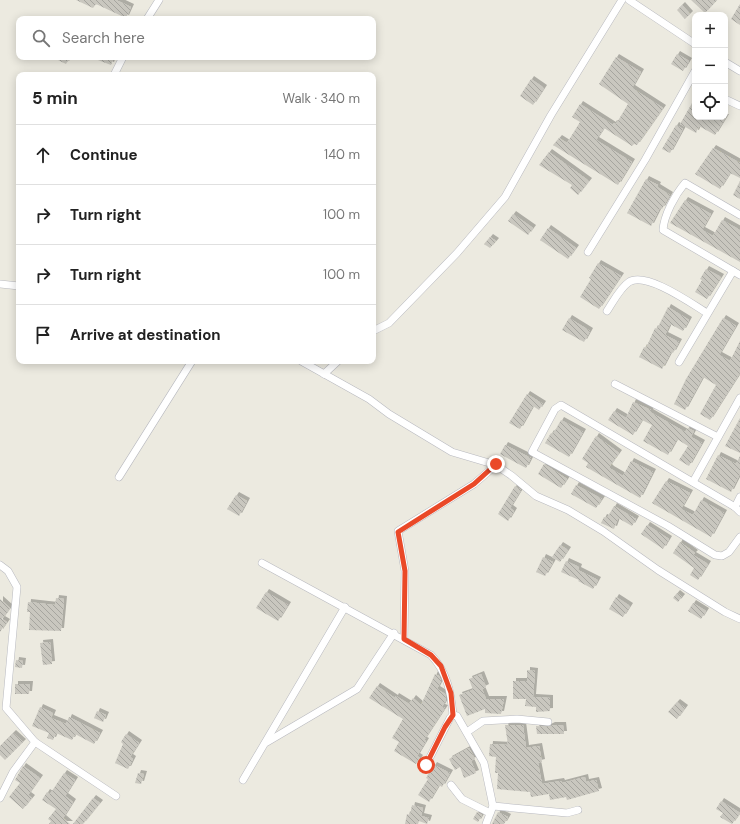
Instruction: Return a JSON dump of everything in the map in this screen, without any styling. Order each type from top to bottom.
[{"type":"street","points":[[148,16],[158,0]]},
{"type":"street","points":[[376,330],[389,323],[457,253],[505,197],[551,115],[622,0]]},
{"type":"street","points":[[629,0],[692,42]]},
{"type":"street","points":[[116,72],[122,60]]},
{"type":"street","points":[[728,64],[740,71]]},
{"type":"street","points":[[588,252],[645,160],[692,75]]},
{"type":"street","points":[[728,100],[740,106]]},
{"type":"street","points":[[740,215],[685,183],[680,189],[663,222],[662,230],[740,275]]},
{"type":"street","points":[[679,362],[733,271]]},
{"type":"street","points":[[606,311],[624,286],[632,281],[638,280],[650,282],[664,288],[707,313]]},
{"type":"street","points":[[0,284],[16,286]]},
{"type":"street","points":[[119,477],[190,364]]},
{"type":"street","points":[[306,364],[368,399],[388,414],[452,452],[496,464],[536,496],[568,510],[604,531],[658,570],[725,612],[740,619]]},
{"type":"street","points":[[324,374],[335,364]]},
{"type":"street","points":[[615,384],[718,437]]},
{"type":"street","points":[[692,482],[740,398]]},
{"type":"street","points":[[740,497],[737,509],[561,405],[555,409],[532,452],[668,526],[715,555],[722,556],[729,552],[740,537]]},
{"type":"street","points":[[404,639],[405,571],[398,532],[474,484],[496,464]]},
{"type":"street","points":[[262,563],[394,633],[431,655],[441,666],[451,693],[453,715],[445,727],[426,765]]},
{"type":"street","points":[[0,565],[8,571],[17,587],[6,708],[35,742],[116,796]]},
{"type":"street","points":[[242,780],[345,607]]},
{"type":"street","points":[[265,743],[357,689],[394,633]]},
{"type":"street","points":[[453,715],[457,716],[484,762],[493,806],[486,824]]},
{"type":"street","points":[[467,732],[483,721],[517,719],[548,722]]},
{"type":"street","points":[[0,798],[13,772],[35,742]]},
{"type":"street","points":[[451,785],[462,799],[490,814]]},
{"type":"street","points":[[493,806],[567,813],[578,810]]},
{"type":"building","points":[[76,0],[116,0],[131,7],[127,16],[122,16],[96,4],[93,8]]},
{"type":"building","points":[[691,0],[717,0],[706,12],[704,12]]},
{"type":"building","points":[[740,4],[740,25],[731,19]]},
{"type":"building","points":[[682,5],[690,14],[685,19],[677,10]]},
{"type":"building","points":[[677,54],[689,61],[683,71],[671,64]]},
{"type":"building","points":[[616,57],[641,72],[632,88],[663,108],[637,145],[634,144],[632,146],[604,128],[596,140],[632,162],[618,185],[553,145],[559,138],[567,143],[580,122],[572,117],[580,104],[613,125],[614,123],[616,124],[628,104],[599,84]]},
{"type":"building","points":[[58,60],[68,60],[66,64]]},
{"type":"building","points":[[98,60],[113,60],[111,65]]},
{"type":"building","points":[[531,79],[544,88],[533,105],[520,96]]},
{"type":"building","points":[[692,103],[692,120],[724,120],[715,135],[699,126],[696,133],[680,124]]},
{"type":"building","points":[[676,125],[683,129],[670,153],[662,149]]},
{"type":"building","points":[[713,148],[740,163],[740,178],[730,173],[720,189],[695,174]]},
{"type":"building","points":[[549,152],[589,181],[578,195],[570,188],[572,185],[539,165]]},
{"type":"building","points":[[646,179],[658,185],[657,187],[670,195],[662,209],[660,208],[651,226],[627,213]]},
{"type":"building","points":[[740,181],[740,199],[733,195]]},
{"type":"building","points":[[685,200],[711,214],[702,230],[713,236],[722,220],[740,230],[740,262],[670,223]]},
{"type":"building","points":[[513,214],[533,228],[528,235],[508,221]]},
{"type":"building","points":[[548,228],[576,248],[568,259],[540,240]]},
{"type":"building","points":[[490,237],[496,241],[490,248],[484,244]]},
{"type":"building","points":[[598,263],[621,276],[599,309],[580,297],[591,279],[589,278]]},
{"type":"building","points":[[706,269],[721,277],[707,299],[695,292]]},
{"type":"building","points":[[668,307],[689,320],[683,331],[670,324],[665,335],[679,342],[673,353],[671,352],[662,369],[639,357],[644,347],[646,348],[655,328],[657,329]]},
{"type":"building","points":[[569,318],[590,331],[584,342],[562,330]]},
{"type":"building","points":[[723,318],[736,326],[719,355],[730,361],[740,341],[740,373],[710,420],[700,414],[716,385],[703,377],[685,410],[674,404],[686,379]]},
{"type":"building","points":[[527,394],[543,404],[539,410],[533,406],[520,429],[509,423]]},
{"type":"building","points":[[633,402],[651,410],[650,412],[685,432],[688,428],[694,431],[691,437],[702,443],[689,466],[679,460],[688,446],[677,439],[668,455],[643,441],[652,425],[642,420],[633,435],[608,420],[614,411],[626,418]]},
{"type":"building","points":[[740,418],[740,453],[725,446]]},
{"type":"building","points":[[561,420],[583,432],[569,457],[545,443],[551,433],[553,434]]},
{"type":"building","points":[[596,436],[619,453],[609,467],[611,469],[623,476],[631,461],[653,472],[640,498],[586,467],[588,463],[582,459]]},
{"type":"building","points":[[505,445],[531,458],[526,468],[500,454]]},
{"type":"building","points":[[718,455],[736,464],[740,456],[740,474],[731,492],[706,479]]},
{"type":"building","points":[[544,464],[567,479],[561,488],[538,474]]},
{"type":"building","points":[[666,481],[690,493],[681,509],[693,515],[701,500],[724,513],[711,537],[652,503]]},
{"type":"building","points":[[576,485],[602,499],[596,508],[571,494]]},
{"type":"building","points":[[515,486],[521,490],[510,508],[514,511],[508,521],[498,514]]},
{"type":"building","points":[[236,495],[247,501],[239,516],[227,509]]},
{"type":"building","points":[[614,506],[636,519],[632,526],[618,518],[614,529],[601,523],[604,517],[607,518]]},
{"type":"building","points":[[647,525],[669,539],[663,549],[641,534]]},
{"type":"building","points":[[680,542],[695,553],[693,555],[708,564],[698,580],[690,575],[694,568],[673,553]]},
{"type":"building","points":[[560,545],[568,550],[560,562],[552,557]]},
{"type":"building","points":[[543,557],[553,562],[545,576],[536,572]]},
{"type":"building","points":[[566,561],[579,567],[578,570],[598,580],[593,589],[578,581],[579,580],[561,572]]},
{"type":"building","points":[[266,592],[288,605],[278,621],[256,608]]},
{"type":"building","points":[[677,593],[682,597],[678,602],[673,598]]},
{"type":"building","points":[[616,597],[630,606],[623,617],[609,609]]},
{"type":"building","points":[[56,598],[64,599],[61,631],[29,630],[30,612],[27,612],[28,602],[55,605]]},
{"type":"building","points":[[0,599],[10,608],[2,619],[7,622],[0,632]]},
{"type":"building","points":[[693,603],[706,611],[701,619],[688,611]]},
{"type":"building","points":[[50,642],[52,664],[43,665],[40,643]]},
{"type":"building","points":[[16,660],[23,661],[22,668],[15,667]]},
{"type":"building","points":[[527,670],[535,671],[533,697],[550,698],[550,711],[536,712],[536,707],[525,706],[526,699],[513,699],[513,681],[527,681]]},
{"type":"building","points":[[435,674],[439,676],[441,681],[437,689],[445,694],[446,700],[442,707],[445,708],[424,740],[426,741],[417,756],[420,758],[416,764],[394,751],[399,742],[392,738],[403,719],[369,698],[377,686],[395,698],[396,696],[409,704],[413,698],[421,705]]},
{"type":"building","points":[[481,674],[486,687],[482,689],[486,699],[504,699],[501,714],[485,713],[485,709],[467,716],[459,695],[473,690],[469,679]]},
{"type":"building","points":[[15,684],[30,684],[29,694],[15,694]]},
{"type":"building","points":[[677,702],[685,708],[677,719],[668,712]]},
{"type":"building","points":[[40,707],[53,713],[51,718],[66,724],[69,717],[100,733],[94,744],[75,734],[72,740],[56,733],[53,740],[47,738],[49,733],[32,726]]},
{"type":"building","points":[[97,711],[106,715],[103,722],[94,718]]},
{"type":"building","points":[[505,725],[523,725],[526,748],[539,746],[542,762],[538,763],[542,784],[561,781],[562,783],[585,777],[586,782],[596,780],[599,791],[567,800],[566,797],[550,800],[549,794],[531,797],[530,792],[497,789],[498,773],[495,773],[496,757],[489,756],[490,744],[508,745]]},
{"type":"building","points":[[552,725],[563,725],[564,734],[537,734],[536,726],[548,727]]},
{"type":"building","points":[[13,733],[23,742],[5,760],[0,755],[0,746]]},
{"type":"building","points":[[126,734],[139,743],[130,757],[133,759],[128,769],[115,763],[123,744],[121,742]]},
{"type":"building","points":[[469,748],[475,759],[471,761],[476,773],[464,778],[460,767],[455,770],[449,759]]},
{"type":"building","points":[[434,765],[450,773],[442,787],[439,785],[429,802],[418,795],[428,779],[426,778]]},
{"type":"building","points":[[23,766],[40,778],[28,795],[32,798],[23,809],[9,797],[20,783],[15,780]]},
{"type":"building","points":[[64,773],[75,780],[65,796],[73,802],[63,818],[70,824],[49,824],[51,821],[48,819],[56,809],[42,800],[47,792],[50,794]]},
{"type":"building","points":[[138,773],[144,774],[141,784],[135,783]]},
{"type":"building","points":[[93,798],[100,803],[83,824],[73,824]]},
{"type":"building","points":[[721,801],[740,813],[732,824],[720,817],[723,813],[716,809]]},
{"type":"building","points":[[412,805],[423,808],[421,816],[429,818],[427,824],[419,821],[418,824],[405,824],[407,814],[410,815]]},
{"type":"building","points":[[477,812],[482,815],[478,822],[473,819]]},
{"type":"building","points":[[498,812],[508,817],[504,824],[492,824]]},
{"type":"route","points":[[426,765],[445,727],[453,715],[451,693],[441,666],[431,655],[404,639],[405,571],[398,532],[474,484],[496,464]]}]
